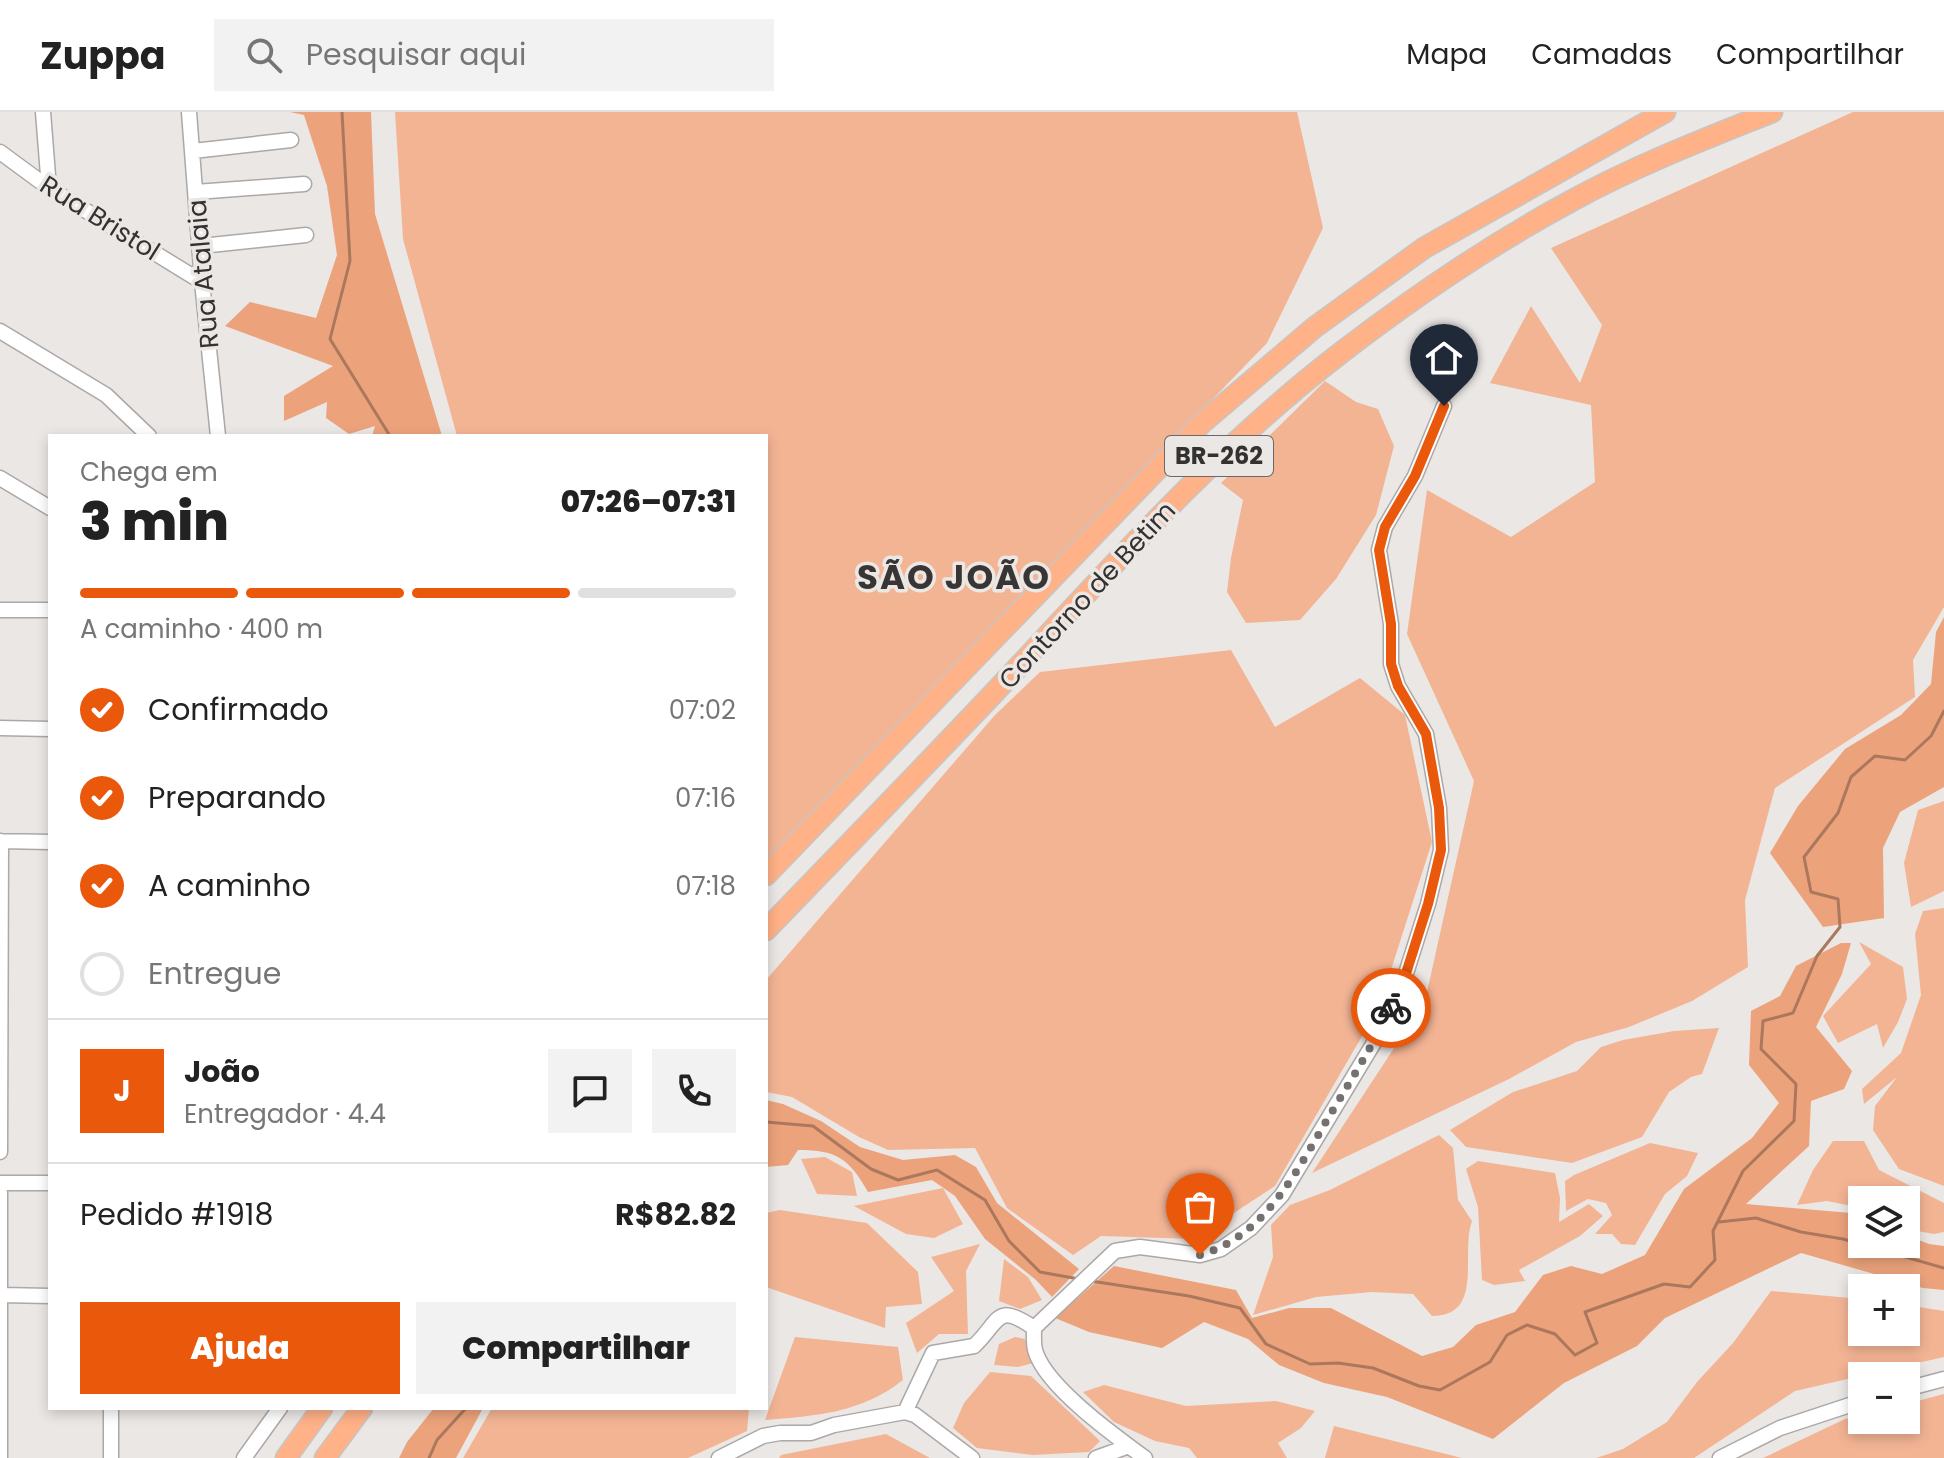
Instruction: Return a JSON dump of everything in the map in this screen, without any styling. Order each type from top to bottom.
[{"type":"highway","name":"Contorno de Betim","points":[[768,873],[1191,433],[1292,346],[1424,248],[1665,112]]},
{"type":"highway","name":"Contorno de Betim","points":[[768,928],[1227,448],[1341,352],[1448,276],[1573,200],[1674,151],[1772,112]]},
{"type":"highway","points":[[286,1458],[321,1410]]},
{"type":"highway","points":[[325,1458],[361,1410]]},
{"type":"street","points":[[43,112],[49,188]]},
{"type":"street","name":"Rua Atalaia","points":[[189,112],[218,434]]},
{"type":"street","points":[[193,151],[291,140]]},
{"type":"street","name":"Rua Bristol","points":[[0,152],[49,188],[202,282]]},
{"type":"street","points":[[196,192],[304,184]]},
{"type":"street","points":[[201,246],[306,235]]},
{"type":"street","points":[[0,331],[106,395],[147,434]]},
{"type":"street","points":[[1145,1458],[1104,1428],[1051,1377],[1035,1352],[1034,1328],[1115,1251],[1140,1247],[1200,1255],[1221,1249],[1251,1228],[1282,1195],[1375,1041],[1402,986],[1441,850],[1439,808],[1426,734],[1398,686],[1391,664],[1391,624],[1379,550],[1385,527],[1415,476],[1444,406]]},
{"type":"street","points":[[0,478],[48,507]]},
{"type":"street","points":[[0,610],[48,610]]},
{"type":"street","points":[[0,728],[48,729]]},
{"type":"street","points":[[0,1152],[1,841],[48,842]]},
{"type":"street","points":[[0,1183],[48,1183]]},
{"type":"street","points":[[0,1192],[0,1458]]},
{"type":"street","points":[[2,1295],[48,1296]]},
{"type":"street","points":[[905,1412],[933,1353],[974,1346],[993,1321],[1002,1315],[1011,1314],[1034,1328]]},
{"type":"street","points":[[1920,1385],[1944,1379]]},
{"type":"street","points":[[1720,1458],[1780,1428],[1848,1406]]},
{"type":"street","points":[[111,1410],[111,1458]]},
{"type":"street","points":[[244,1458],[279,1410]]},
{"type":"street","points":[[719,1458],[763,1436],[811,1433],[834,1425],[905,1412],[915,1415],[972,1458]]},
{"type":"street","points":[[1096,1458],[1129,1446]]},
{"type":"shaded area","points":[[290,112],[371,112],[375,214],[441,434],[373,434],[375,426],[349,434],[326,418],[327,402],[284,421],[284,396],[333,366],[225,326],[250,302],[316,318],[337,255],[327,186],[304,115]]},
{"type":"shaded area","points":[[395,112],[1297,112],[1323,228],[1267,343],[768,859],[768,434],[456,434],[403,239]]},
{"type":"shaded area","points":[[1853,112],[1944,112],[1944,607],[1913,660],[1915,697],[1775,788],[1745,900],[1748,967],[1692,1001],[1629,1027],[1576,1042],[1509,1079],[1312,1173],[1425,1001],[1474,781],[1407,634],[1427,490],[1511,537],[1595,482],[1591,405],[1490,383],[1531,306],[1580,383],[1602,325],[1551,248]]},
{"type":"shaded area","points":[[1325,381],[1356,402],[1378,409],[1394,446],[1376,515],[1336,579],[1300,620],[1246,623],[1227,592],[1243,500],[1221,483]]},
{"type":"shaded area","points":[[1944,617],[1944,787],[1900,812],[1883,848],[1884,918],[1823,927],[1770,853],[1798,806],[1845,749],[1901,715],[1931,684],[1936,632]]},
{"type":"shaded area","points":[[1231,650],[1275,727],[1360,678],[1405,715],[1432,842],[1379,1007],[1275,1186],[1194,1239],[1101,1236],[1073,1255],[1007,1208],[975,1148],[888,1150],[859,1137],[792,1097],[768,1092],[768,978],[995,715],[1040,672]]},
{"type":"shaded area","points":[[1944,801],[1944,891],[1911,907],[1904,863],[1918,810]]},
{"type":"shaded area","points":[[1944,908],[1944,1186],[1899,1169],[1873,1130],[1875,1106],[1897,1077],[1864,1104],[1862,1089],[1901,1053],[1921,995],[1915,934],[1923,911]]},
{"type":"shaded area","points":[[1859,942],[1903,967],[1907,999],[1883,1048],[1877,1024],[1838,1043],[1823,1016],[1871,964]]},
{"type":"shaded area","points":[[1841,943],[1851,943],[1842,974],[1816,1027],[1852,1071],[1844,1089],[1811,1101],[1809,1146],[1746,1204],[1848,1213],[1848,1258],[1920,1258],[1920,1240],[1944,1246],[1944,1290],[1920,1287],[1920,1274],[1874,1274],[1801,1253],[1665,1318],[1637,1346],[1564,1383],[1493,1439],[1387,1397],[1324,1383],[1279,1365],[1248,1339],[1204,1322],[1162,1348],[1089,1332],[1055,1318],[1114,1266],[1236,1290],[1252,1318],[1289,1308],[1331,1308],[1422,1356],[1453,1347],[1476,1325],[1515,1312],[1543,1275],[1571,1266],[1602,1274],[1645,1255],[1684,1189],[1752,1138],[1779,1103],[1749,1065],[1751,1011],[1780,996],[1796,966]]},
{"type":"shaded area","points":[[1719,1028],[1702,1074],[1691,1077],[1669,1092],[1642,1137],[1572,1163],[1466,1147],[1450,1130],[1513,1092],[1577,1071],[1601,1047],[1674,1031]]},
{"type":"shaded area","points":[[768,1100],[821,1121],[860,1147],[903,1160],[955,1155],[976,1167],[997,1203],[1079,1269],[1052,1297],[985,1239],[955,1196],[932,1180],[868,1192],[848,1164],[833,1155],[798,1150],[788,1165],[768,1167]]},
{"type":"shaded area","points":[[1439,1135],[1453,1148],[1458,1200],[1472,1221],[1465,1294],[1459,1306],[1448,1313],[1432,1316],[1413,1294],[1372,1292],[1316,1297],[1253,1315],[1273,1257],[1271,1225],[1290,1205],[1330,1190]]},
{"type":"shaded area","points":[[1833,1141],[1864,1141],[1879,1170],[1911,1186],[1848,1186],[1848,1205],[1827,1201],[1797,1205],[1813,1170]]},
{"type":"shaded area","points":[[1650,1143],[1698,1153],[1687,1176],[1665,1194],[1635,1245],[1621,1244],[1612,1234],[1595,1234],[1612,1215],[1606,1203],[1588,1199],[1566,1211],[1565,1181]]},
{"type":"shaded area","points":[[825,1157],[852,1172],[857,1196],[817,1194],[801,1159]]},
{"type":"shaded area","points":[[1478,1161],[1555,1173],[1560,1198],[1559,1222],[1589,1204],[1603,1216],[1580,1236],[1519,1270],[1525,1281],[1494,1285],[1482,1280],[1478,1207],[1466,1169]]},
{"type":"shaded area","points":[[943,1188],[963,1224],[934,1238],[906,1234],[854,1206]]},
{"type":"shaded area","points":[[1920,1191],[1944,1203],[1944,1232],[1920,1232]]},
{"type":"shaded area","points":[[780,1210],[867,1223],[918,1272],[922,1304],[886,1307],[885,1328],[768,1288],[768,1213]]},
{"type":"shaded area","points":[[980,1244],[966,1271],[968,1334],[939,1334],[917,1353],[906,1323],[954,1291],[931,1257]]},
{"type":"shaded area","points":[[1004,1259],[1028,1277],[1042,1300],[1020,1309],[999,1301]]},
{"type":"shaded area","points":[[1771,1291],[1848,1298],[1848,1346],[1920,1346],[1920,1307],[1944,1311],[1944,1357],[1920,1362],[1848,1362],[1848,1379],[1795,1391],[1694,1458],[1596,1458],[1623,1449],[1667,1422],[1697,1382],[1733,1343]]},
{"type":"shaded area","points":[[795,1337],[898,1347],[903,1380],[855,1406],[820,1414],[765,1420]]},
{"type":"shaded area","points":[[1015,1337],[1025,1339],[1033,1363],[1018,1367],[994,1365],[999,1344]]},
{"type":"shaded area","points":[[990,1372],[1031,1376],[1100,1441],[1089,1452],[1033,1455],[977,1448],[953,1428],[964,1403]]},
{"type":"shaded area","points":[[1104,1385],[1186,1406],[1276,1401],[1315,1411],[1301,1428],[1278,1443],[1287,1458],[1197,1458],[1189,1448],[1155,1441],[1114,1422],[1083,1392]]},
{"type":"shaded area","points":[[1944,1394],[1944,1458],[1763,1458],[1848,1418],[1848,1434],[1920,1434],[1920,1400]]},
{"type":"shaded area","points":[[432,1410],[482,1410],[456,1458],[399,1458],[407,1442]]},
{"type":"shaded area","points":[[491,1410],[749,1410],[747,1431],[688,1458],[463,1458]]},
{"type":"shaded area","points":[[1334,1426],[1462,1458],[1325,1458]]},
{"type":"shaded area","points":[[886,1434],[930,1458],[779,1458],[781,1455]]},
{"type":"waterway","points":[[342,112],[350,261],[330,339],[389,434]]},
{"type":"waterway","points":[[1091,1281],[1189,1296],[1240,1308],[1266,1344],[1310,1364],[1338,1363],[1373,1368],[1419,1386],[1440,1390],[1490,1362],[1507,1335],[1527,1325],[1555,1334],[1575,1355],[1597,1343],[1585,1312],[1664,1284],[1690,1287],[1715,1260],[1713,1231],[1743,1171],[1794,1121],[1796,1084],[1761,1049],[1763,1021],[1793,1013],[1817,956],[1840,927],[1838,899],[1811,892],[1804,857],[1838,813],[1851,777],[1875,756],[1905,760],[1931,736],[1944,711]]},
{"type":"waterway","points":[[768,1122],[813,1126],[871,1169],[898,1180],[937,1170],[985,1200],[1009,1241],[1040,1272],[1079,1279]]},
{"type":"waterway","points":[[1719,1222],[1756,1218],[1944,1268]]},
{"type":"waterway","points":[[429,1458],[437,1440],[464,1410]]},
{"type":"way so far","points":[[1200,1255],[1221,1249],[1251,1228],[1282,1195],[1375,1041],[1391,1008]]},
{"type":"district","name":"SÃO JOÃO","points":[[954,577]]},
{"type":"route","points":[[1391,1008],[1402,986],[1428,904],[1441,850],[1439,808],[1426,734],[1398,686],[1391,664],[1391,624],[1379,550],[1385,527],[1415,476],[1444,406]]}]
